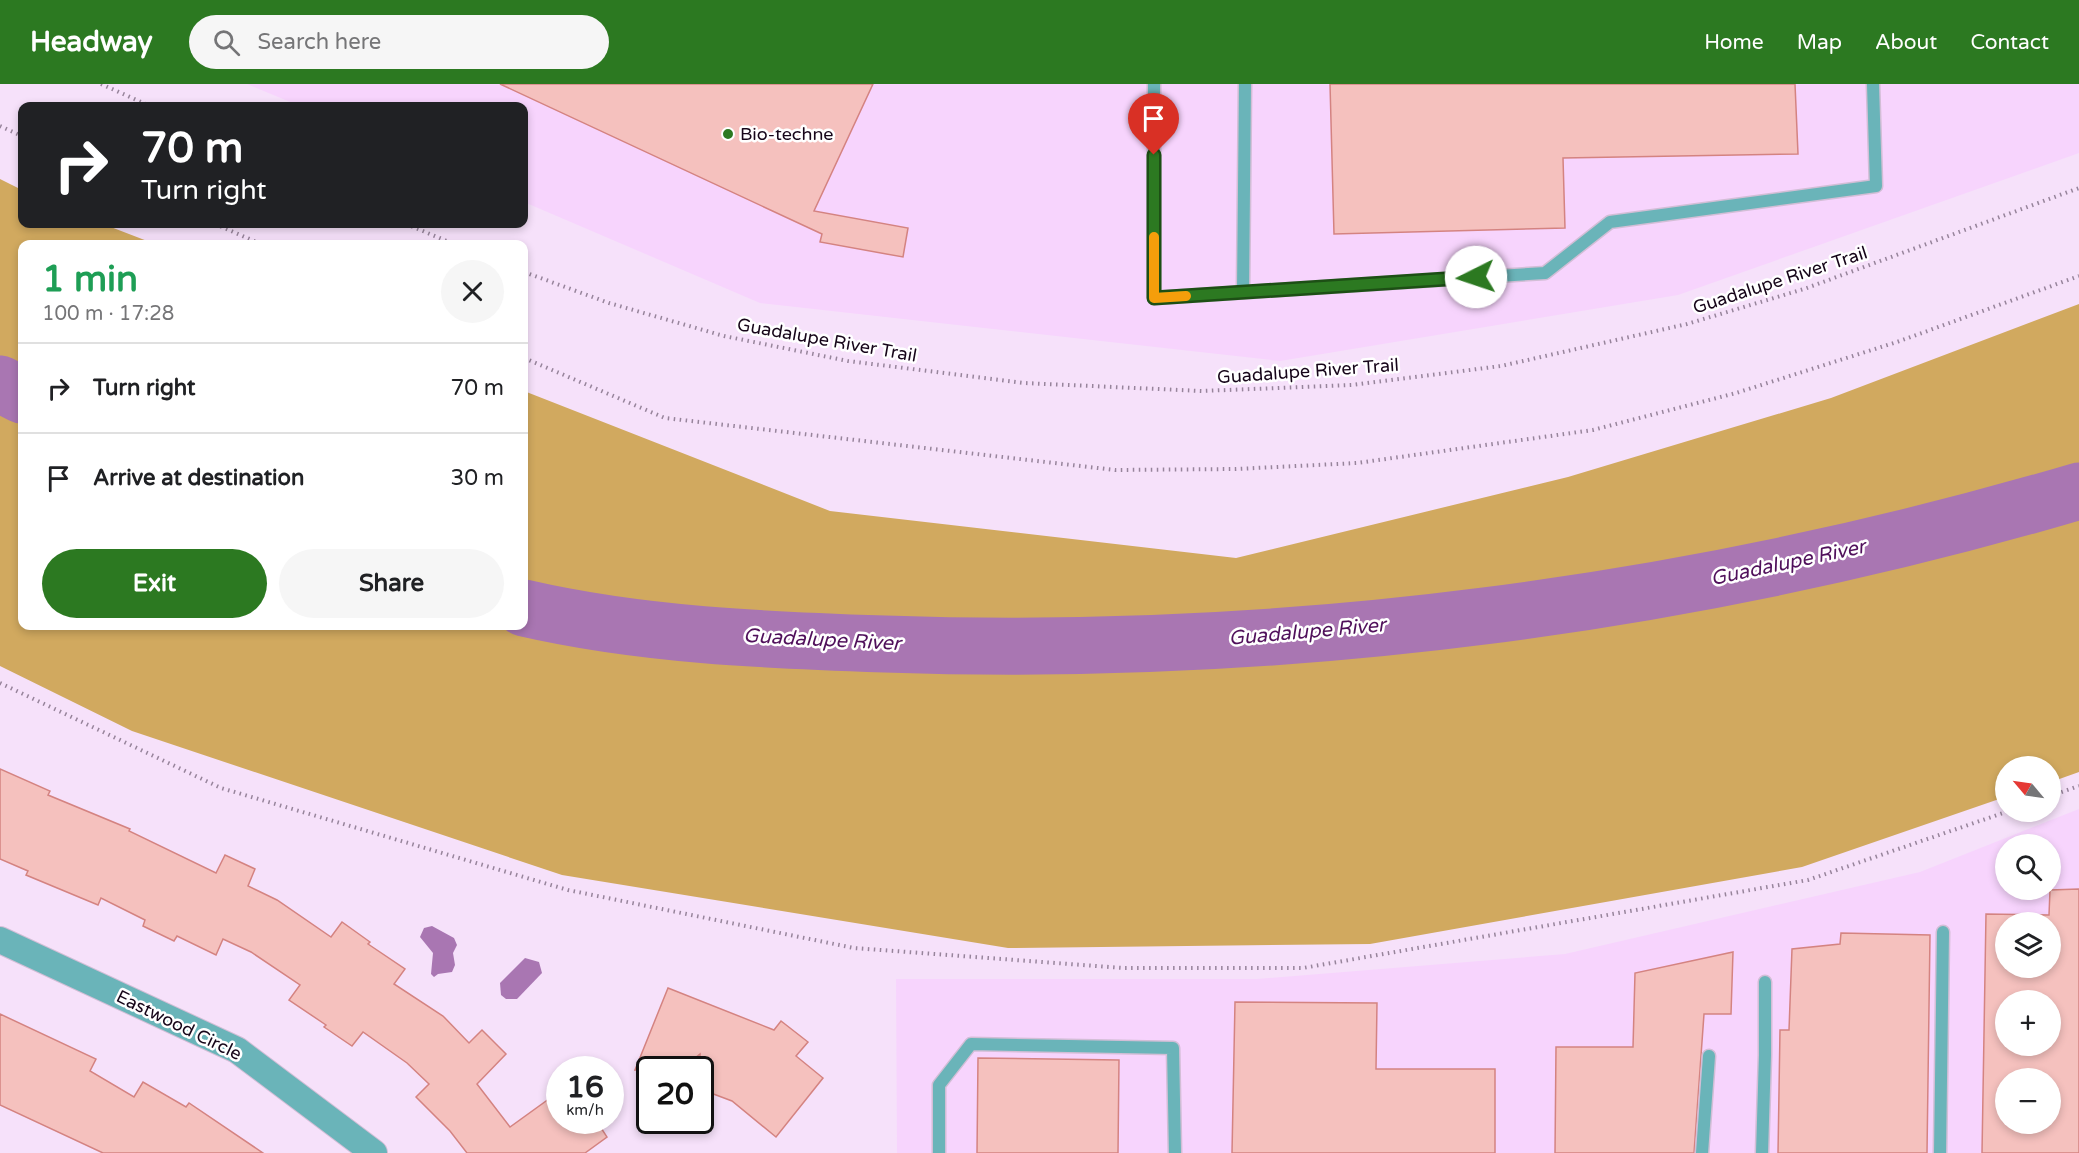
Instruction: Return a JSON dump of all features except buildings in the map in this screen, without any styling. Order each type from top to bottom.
[{"type":"street","name":"Eastwood Circle","points":[[0,940],[237,1050],[374,1153]]},
{"type":"lane","points":[[1154,84],[1154,298],[1545,273],[1610,222],[1876,186],[1873,84]]},
{"type":"lane","points":[[1243,292],[1245,84]]},
{"type":"lane","points":[[1940,1153],[1943,932]]},
{"type":"lane","points":[[1762,1153],[1765,982]]},
{"type":"lane","points":[[939,1153],[939,1085],[971,1044],[1173,1048],[1175,1153]]},
{"type":"lane","points":[[1702,1153],[1709,1056]]},
{"type":"path","points":[[101,84],[141,102]]},
{"type":"path","points":[[0,126],[18,134]]},
{"type":"path","name":"Guadalupe River Trail","points":[[528,273],[609,303],[724,336],[849,361],[1024,383],[1107,387],[1202,391],[1352,385],[1501,366],[1688,324],[1827,281],[2079,188]]},
{"type":"path","points":[[224,228],[252,240]]},
{"type":"path","points":[[416,228],[444,240]]},
{"type":"path","points":[[528,360],[665,418],[1115,470],[1236,469],[1357,464],[1593,430],[1736,393],[1897,342],[2079,276]]},
{"type":"path","points":[[0,683],[221,788],[568,890],[854,948],[1123,968],[1303,968],[1809,880],[1995,816]]},
{"type":"path","points":[[2061,792],[2079,786]]},
{"type":"shaded area","points":[[247,84],[2079,84],[2079,153],[1678,295],[1280,361],[760,303],[528,204],[528,102],[290,102]]},
{"type":"shaded area","points":[[0,179],[18,188],[18,228],[113,228],[145,240],[18,240],[18,630],[528,630],[528,393],[830,511],[1236,558],[1568,477],[1831,398],[2079,304],[2079,772],[2061,778],[2061,756],[1995,756],[1995,800],[1802,867],[1370,944],[1008,948],[562,875],[132,731],[0,666]]},
{"type":"shaded area","points":[[2079,809],[2079,1153],[897,1153],[896,979],[1257,979],[1565,954],[1920,872],[1995,842],[1995,900],[2061,900],[2061,834],[2016,834],[2046,822],[2061,822],[2061,816]]},
{"type":"shaded area","points":[[432,926],[454,938],[457,945],[453,953],[455,965],[452,972],[438,974],[434,977],[431,974],[433,953],[420,937],[424,928]]},
{"type":"shaded area","points":[[525,958],[539,962],[542,973],[517,999],[506,999],[501,995],[500,983]]},
{"type":"waterway","name":"Guadalupe River","points":[[0,384],[18,393]]},
{"type":"waterway","name":"Guadalupe River","points":[[528,609],[613,624],[703,635],[885,644],[1036,646],[1187,642],[1338,632],[1488,616],[1638,593],[1786,565],[1933,531],[2079,491]]},
{"type":"slow traffic","points":[[1154,237],[1154,298],[1186,296]]},
{"type":"place","name":"Bio-techne","points":[[728,134]]},
{"type":"route","points":[[1154,155],[1154,298],[1476,277]]}]
